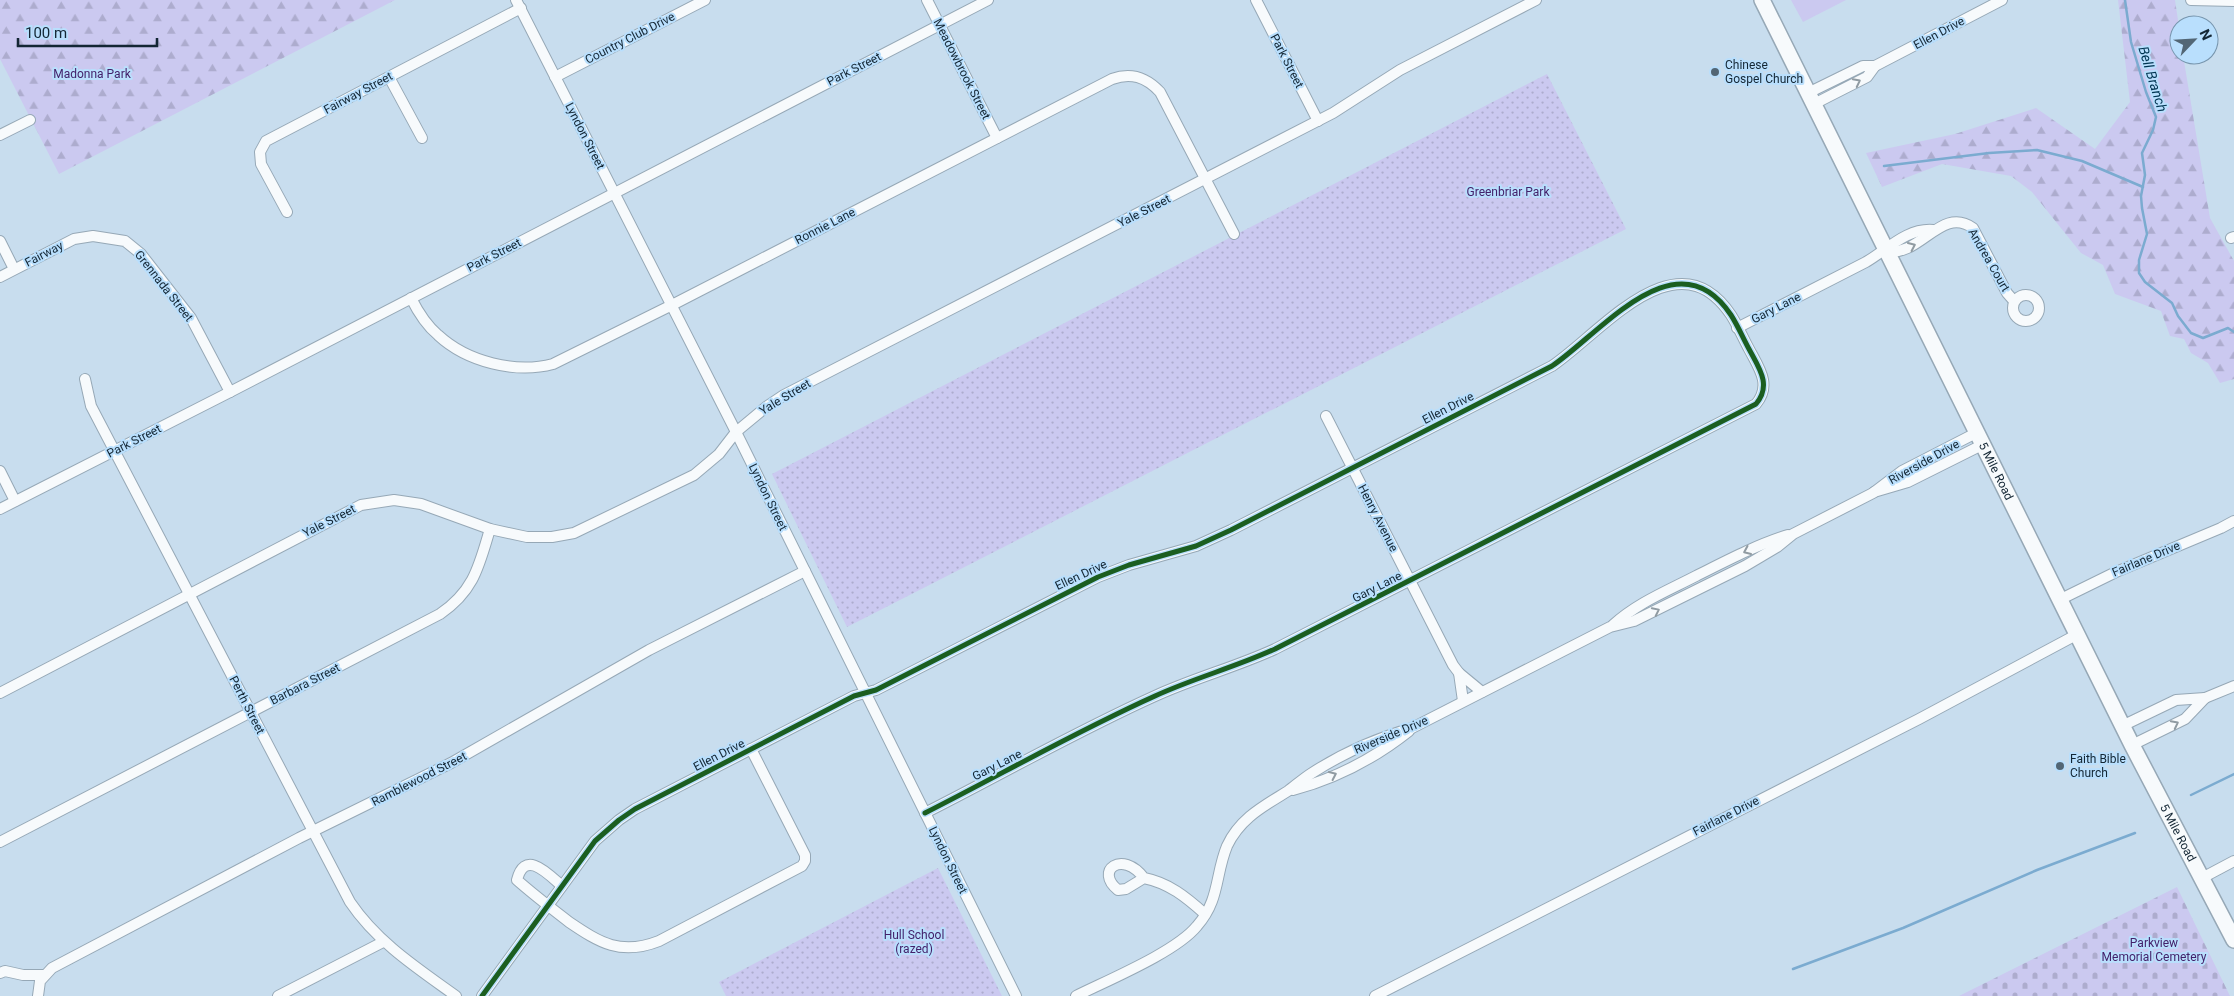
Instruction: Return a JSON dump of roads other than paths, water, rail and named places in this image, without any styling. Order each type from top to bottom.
[{"type":"main road","name":"5 Mile Road","points":[[1762,0],[2076,635],[2234,940]]},
{"type":"street","name":"Country Club Drive","points":[[555,77],[705,0]]},
{"type":"street","name":"Meadowbrook Street","points":[[926,0],[997,138]]},
{"type":"street","name":"Park Street","points":[[0,509],[988,0]]},
{"type":"street","name":"Park Street","points":[[1256,0],[1318,121]]},
{"type":"street","name":"Yale Street","points":[[0,693],[349,510],[371,502],[394,500],[421,504],[512,535],[538,538],[563,536],[584,529],[694,475],[719,454],[736,432],[766,407],[791,391],[1318,121],[1347,105],[1400,70],[1536,0]]},
{"type":"street","name":"Ellen Drive","points":[[1811,98],[1867,77],[1875,66],[2002,0]]},
{"type":"street","points":[[2191,0],[2234,1]]},
{"type":"street","name":"Lyndon Street","points":[[519,4],[736,432],[1016,996]]},
{"type":"street","name":"Fairway Street","points":[[287,212],[261,164],[260,152],[263,144],[390,77],[519,4]]},
{"type":"street","name":"Ronnie Lane","points":[[411,298],[427,324],[449,344],[491,363],[522,368],[545,366],[562,361],[1112,79],[1127,75],[1148,80],[1160,92],[1206,179]]},
{"type":"street","points":[[390,77],[422,138]]},
{"type":"street","points":[[0,135],[30,120]]},
{"type":"street","points":[[1206,179],[1234,234]]},
{"type":"street","name":"Andrea Court","points":[[1886,251],[1896,253],[1925,240],[1934,230],[1958,221],[1973,228],[2006,293],[2014,301]]},
{"type":"street","name":"Fairway","points":[[0,277],[64,244],[89,237]]},
{"type":"street","name":"Grennada Street","points":[[89,237],[104,237],[125,241],[142,254],[190,318],[230,392]]},
{"type":"street","points":[[0,241],[14,270]]},
{"type":"street","name":"Gary Lane","points":[[925,813],[1155,696],[1205,676],[1240,665],[1275,649],[1756,404],[1763,392],[1764,380],[1737,328],[1886,251]]},
{"type":"street","name":"Ellen Drive","points":[[482,996],[595,841],[619,820],[752,749],[854,696],[875,691],[1098,577],[1129,565],[1179,552],[1209,541],[1552,366],[1579,347],[1626,307],[1660,287],[1682,283],[1709,292],[1731,315],[1737,328]]},
{"type":"street","name":"Perth Street","points":[[85,379],[91,406],[350,902],[366,924],[383,942],[456,996]]},
{"type":"street","name":"Henry Avenue","points":[[1326,416],[1453,665],[1459,673],[1482,692]]},
{"type":"street","name":"Riverside Drive","points":[[1076,996],[1175,944],[1196,928],[1214,898],[1220,868],[1228,845],[1236,832],[1257,809],[1312,773],[1378,738],[1412,728],[1610,627],[1634,621],[1745,566],[1777,547],[1793,534],[1873,493],[1908,482],[1979,439]]},
{"type":"street","points":[[0,471],[15,501]]},
{"type":"street","name":"Fairlane Drive","points":[[2059,600],[2116,572],[2221,528],[2234,520]]},
{"type":"street","name":"Barbara Street","points":[[0,842],[450,607],[463,595],[473,581],[490,529]]},
{"type":"street","name":"Ramblewood Street","points":[[44,975],[52,968],[312,832],[451,763],[649,650],[805,571]]},
{"type":"street","name":"Fairlane Drive","points":[[1375,996],[1919,719],[2076,635]]},
{"type":"street","name":"Henry Avenue","points":[[1459,673],[1463,701]]},
{"type":"street","points":[[2122,726],[2176,700],[2205,698],[2234,686]]},
{"type":"street","points":[[2132,746],[2185,719],[2205,698]]},
{"type":"street","points":[[562,886],[538,866],[532,865],[526,866],[521,871],[517,880],[547,907],[600,942],[618,947],[638,947],[658,941],[802,866],[805,861],[804,854],[752,749]]},
{"type":"street","points":[[2202,878],[2234,861]]},
{"type":"street","points":[[1144,878],[1157,881],[1172,888],[1205,914]]},
{"type":"street","points":[[278,996],[383,942]]},
{"type":"street","points":[[0,973],[5,971],[23,975],[44,975],[38,992]]},
{"type":"waterway","name":"Bell Branch","points":[[2125,0],[2131,42],[2146,92],[2156,117],[2153,130],[2142,153],[2145,175],[2141,196],[2147,234],[2139,260],[2139,273],[2145,282],[2172,303],[2178,316],[2191,333],[2203,338],[2228,328],[2234,332]]},
{"type":"waterway","points":[[1884,166],[1989,153],[2037,150],[2082,161],[2143,187]]},
{"type":"waterway","points":[[2191,795],[2234,774]]},
{"type":"waterway","points":[[1793,969],[1903,928],[2037,870],[2135,833]]},
{"type":"place","name":"Chinese Gospel Church","points":[[1715,72]]},
{"type":"place","name":"Faith Bible Church","points":[[2060,766]]},
{"type":"park label","name":"Madonna Park","points":[[92,74]]},
{"type":"park label","name":"Greenbriar Park","points":[[1508,192]]},
{"type":"park label","name":"Hull School (razed)","points":[[914,942]]},
{"type":"park label","name":"Parkview Memorial Cemetery","points":[[2154,950]]}]
